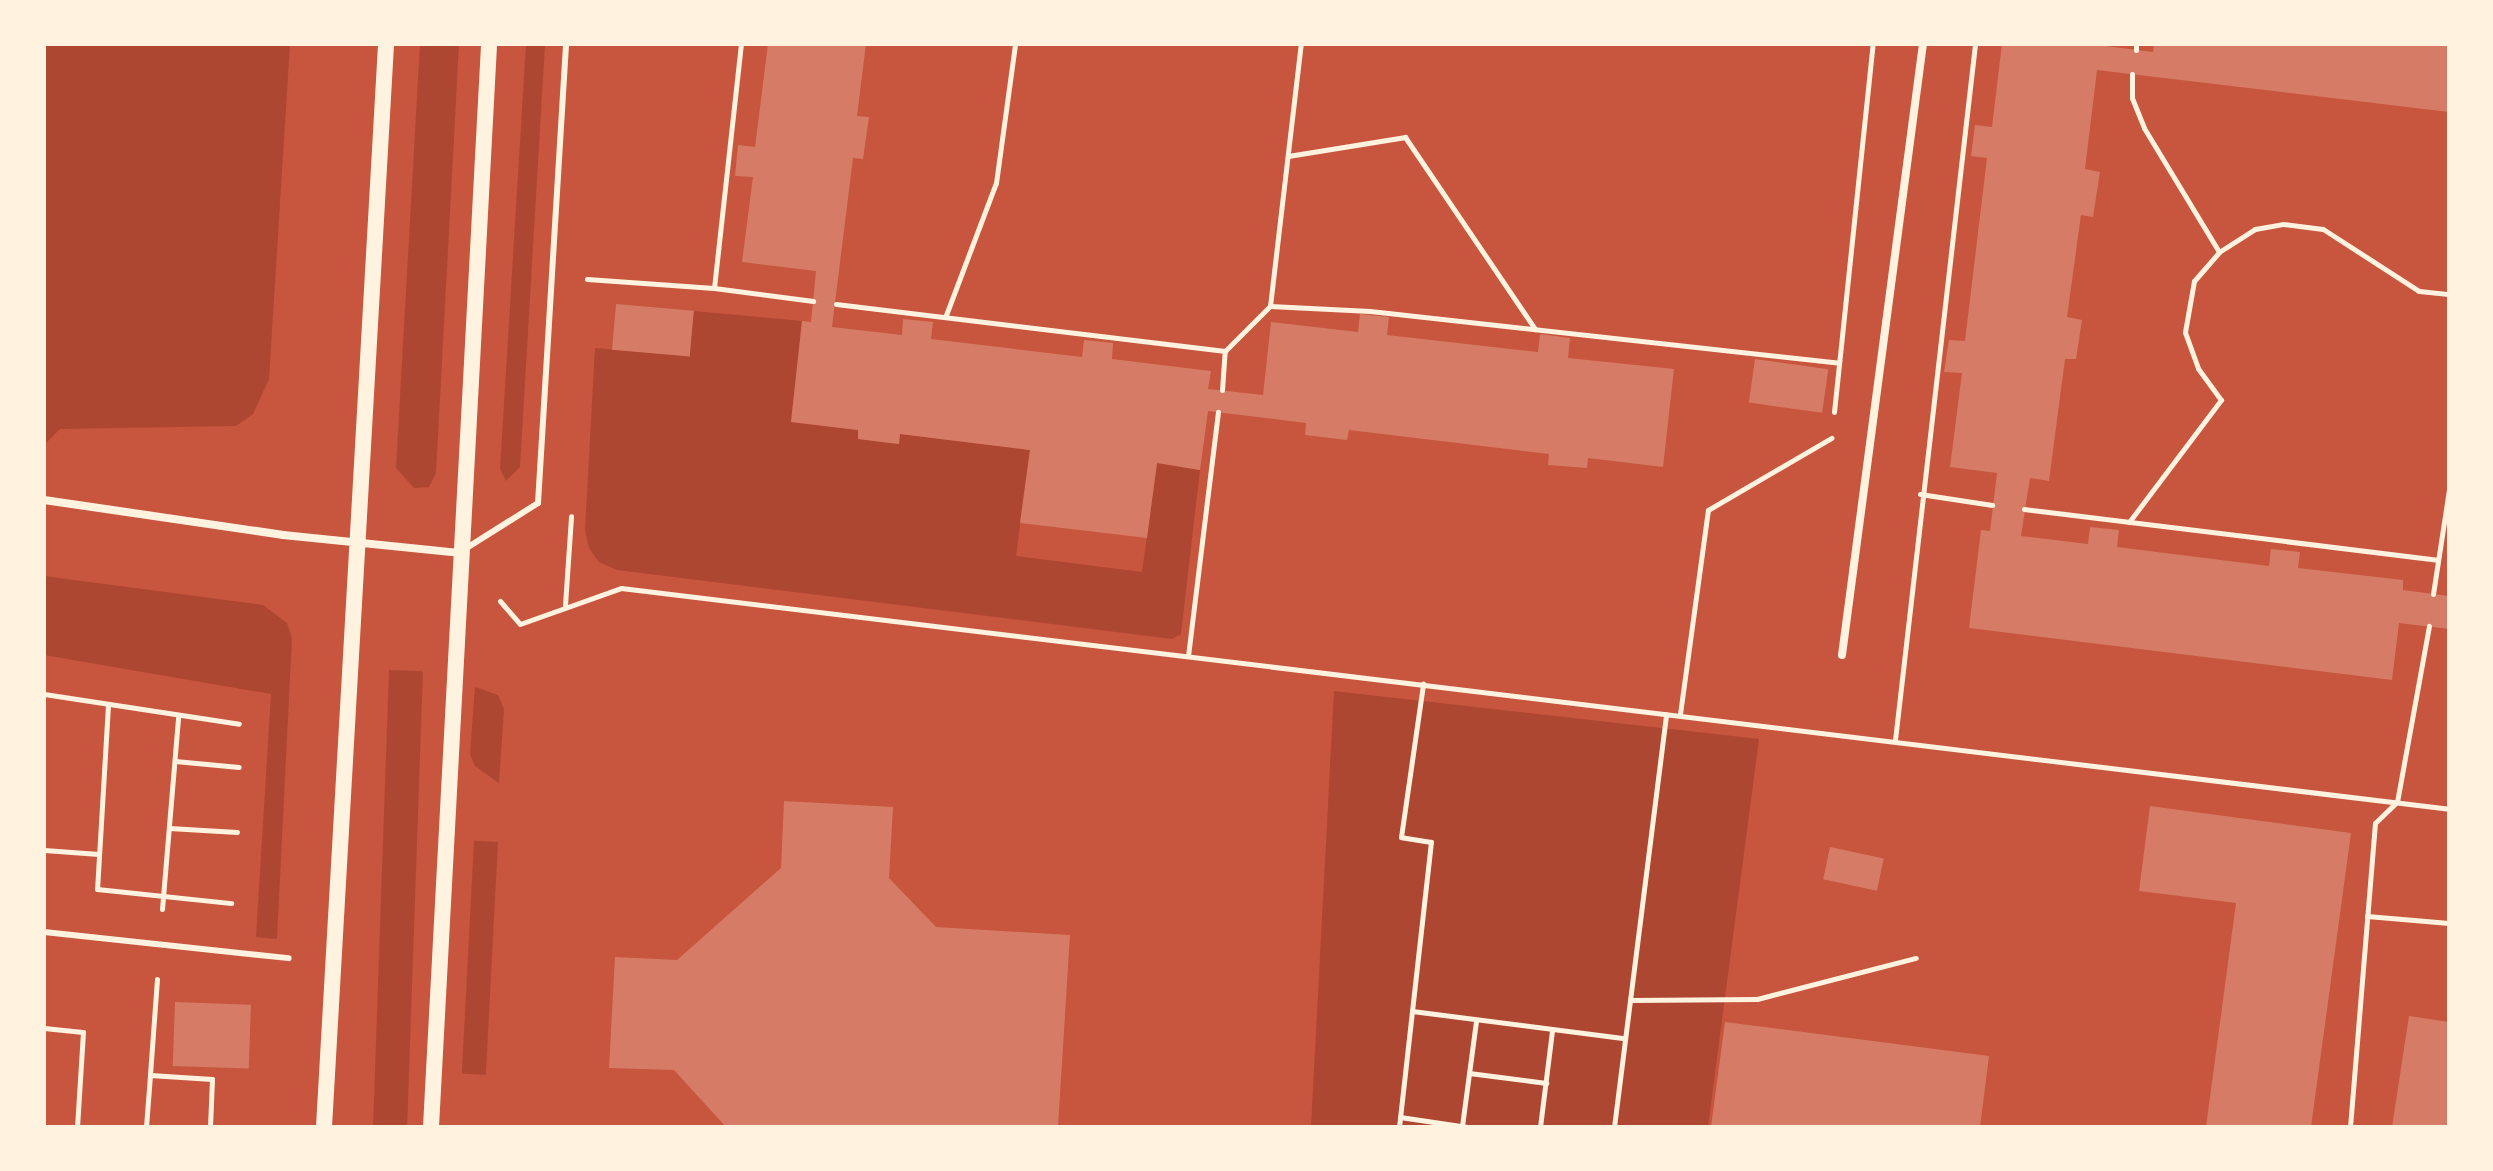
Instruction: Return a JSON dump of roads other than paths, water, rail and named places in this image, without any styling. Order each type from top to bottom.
[{"type":"main road","points":[[324,1127],[386,44]]},
{"type":"main road","points":[[431,1127],[459,553],[489,44]]},
{"type":"street","points":[[1842,655],[1923,44]]},
{"type":"street","points":[[44,500],[358,544],[459,553]]},
{"type":"lane","points":[[459,553],[538,503],[566,44]]},
{"type":"lane","points":[[44,932],[159,948],[289,958]]}]
